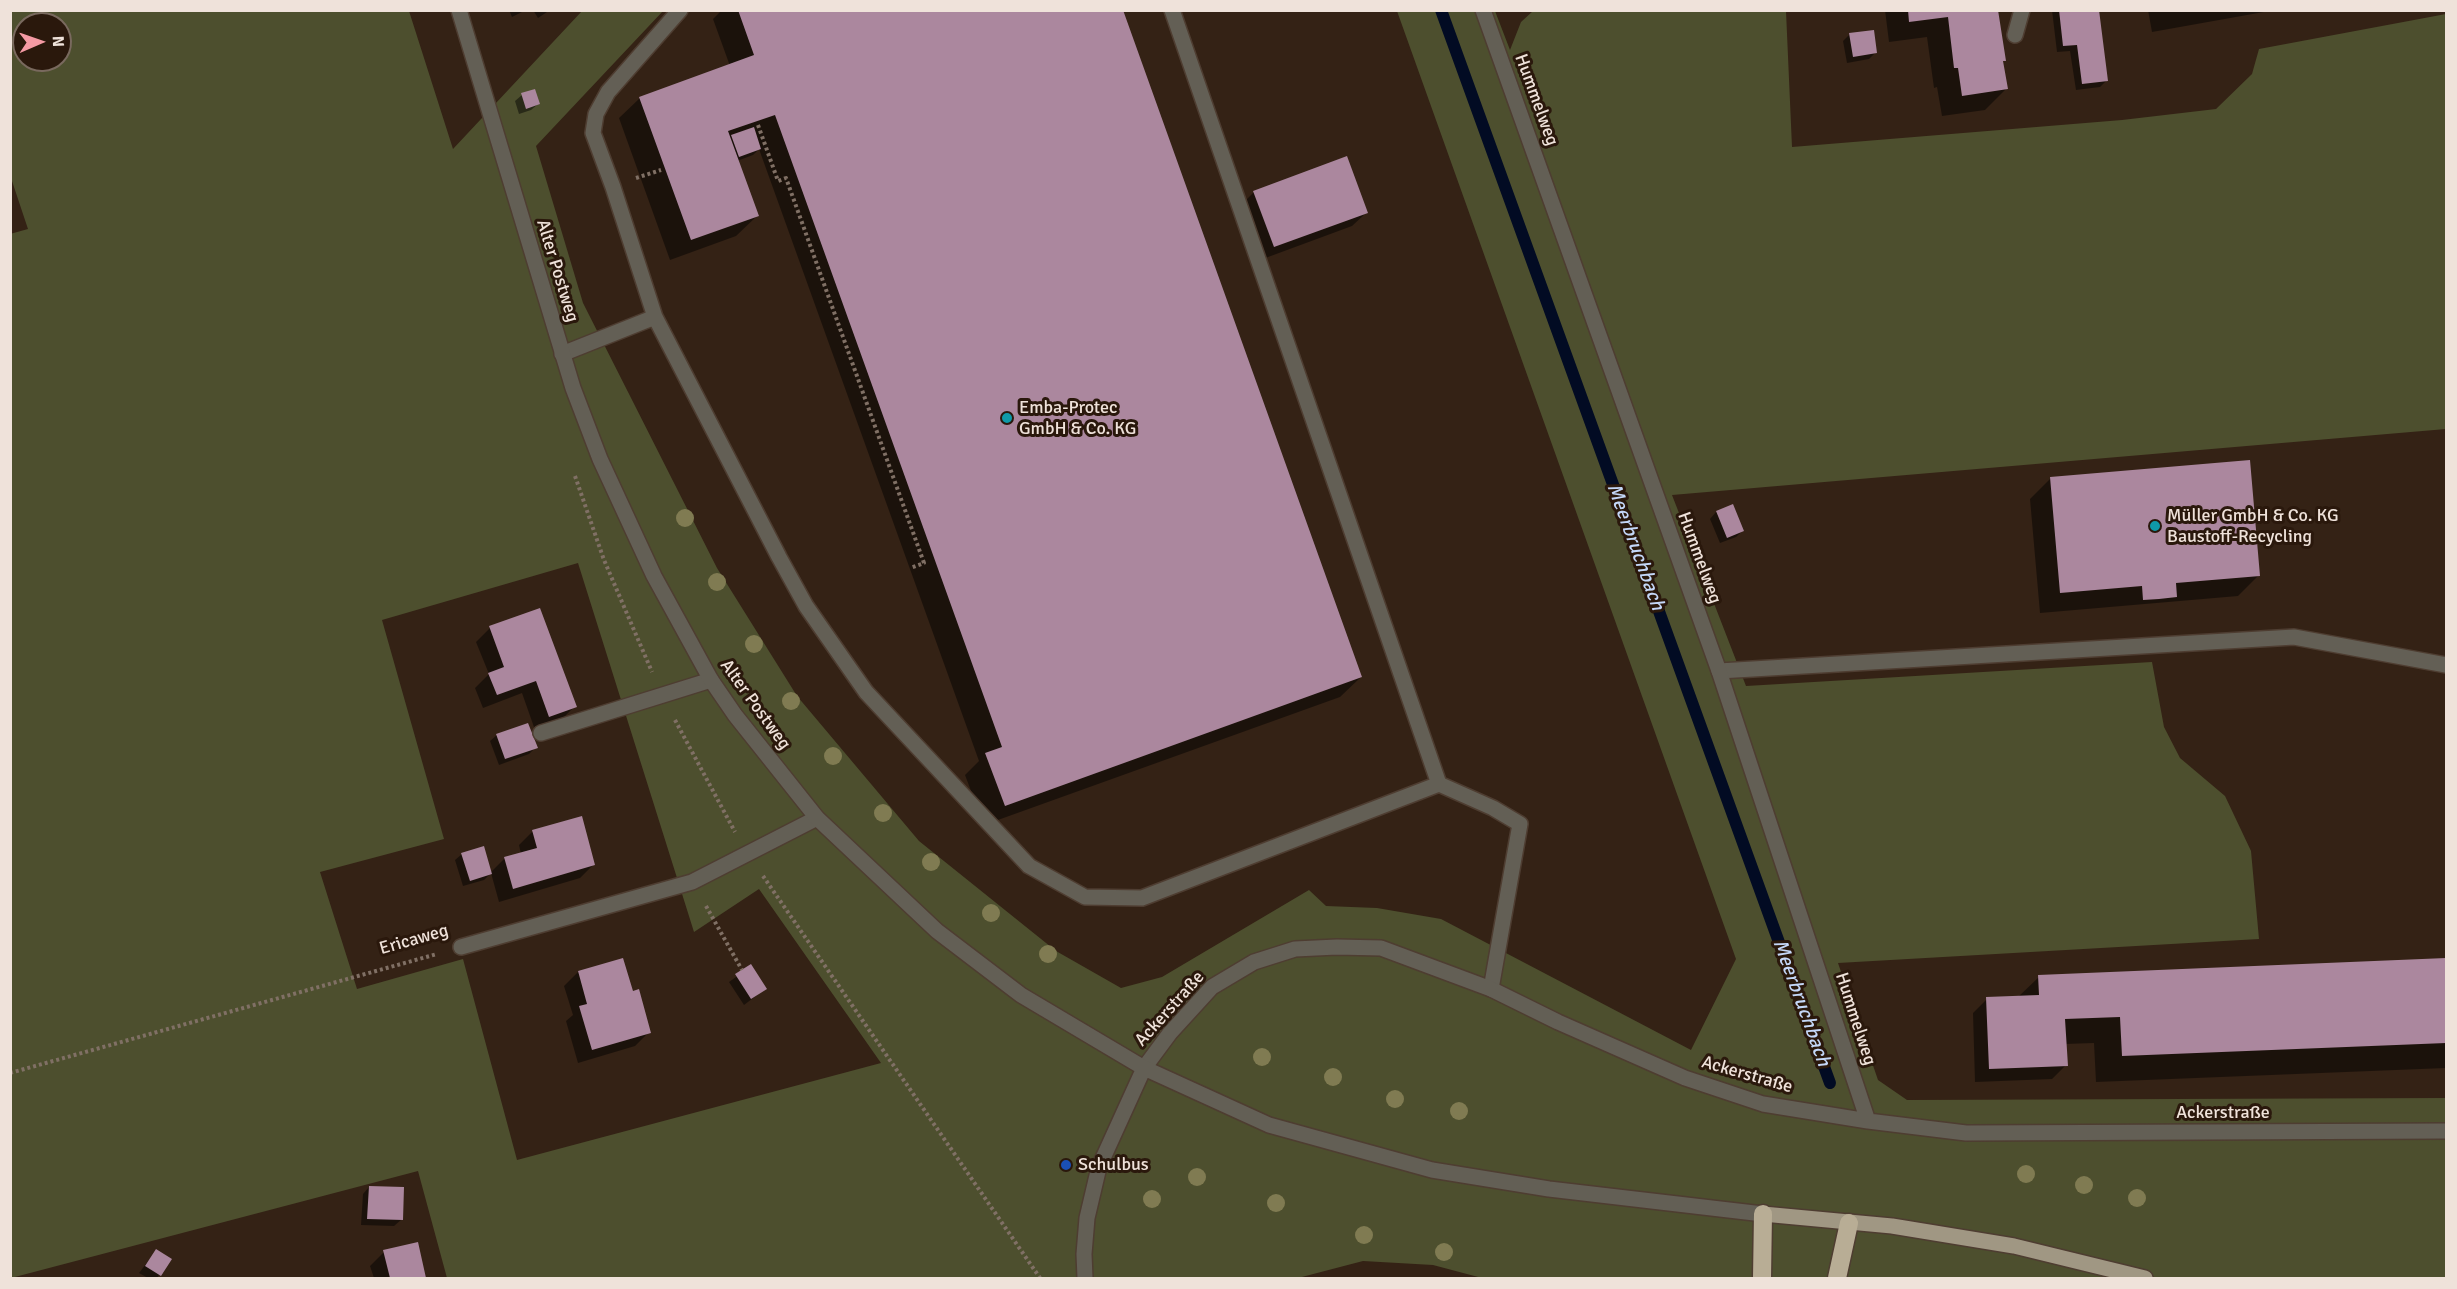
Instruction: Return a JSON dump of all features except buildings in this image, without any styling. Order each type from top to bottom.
[{"type":"highway","points":[[1762,1278],[1763,1214]]},
{"type":"highway","points":[[1837,1278],[1849,1222]]},
{"type":"main road","points":[[1763,1214],[1892,1226],[2014,1246],[2145,1278]]},
{"type":"street","name":"Alter Postweg","points":[[459,10],[562,354],[600,459],[654,576],[711,680],[735,716],[817,818],[937,931],[1021,995],[1144,1068],[1269,1125],[1432,1170],[1560,1191],[1763,1214]]},
{"type":"street","points":[[680,10],[608,92],[596,114],[593,133],[655,317],[708,423],[806,606],[866,692],[1029,866],[1085,897],[1142,898],[1439,784],[1493,808],[1520,824],[1491,989]]},
{"type":"street","points":[[1172,10],[1439,784]]},
{"type":"street","name":"Hummelweg","points":[[1483,10],[1719,671],[1868,1122]]},
{"type":"street","points":[[2015,35],[2022,10]]},
{"type":"street","points":[[562,354],[655,317]]},
{"type":"street","points":[[1719,671],[2294,637],[2446,665]]},
{"type":"street","points":[[541,733],[711,680]]},
{"type":"street","name":"Ericaweg","points":[[461,947],[692,882],[817,818]]},
{"type":"street","name":"Ackerstraße","points":[[1144,1068],[1170,1033],[1212,987],[1254,962],[1295,949],[1381,948],[1491,989],[1558,1022],[1696,1081],[1763,1104],[1868,1122],[1966,1133],[2446,1131]]},
{"type":"street","points":[[1085,1278],[1087,1218],[1099,1167],[1144,1068]]},
{"type":"path","points":[[758,125],[778,181],[786,178],[924,563],[910,568]]},
{"type":"path","points":[[692,882],[742,970]]},
{"type":"path","name":"Ericaweg","points":[[10,1073],[461,947]]},
{"type":"green space","points":[[10,11],[409,11],[453,149],[582,11],[663,11],[536,146],[583,303],[717,568],[797,696],[919,841],[1056,951],[1121,988],[1162,977],[1309,890],[1326,906],[1377,908],[1441,919],[1691,1050],[1736,959],[1397,11],[1495,11],[1510,50],[1521,22],[1533,11],[1786,11],[1792,147],[2122,120],[2216,109],[2252,74],[2259,49],[2446,14],[2446,429],[1672,495],[1746,686],[2152,662],[2164,727],[2180,758],[2225,796],[2251,851],[2259,939],[1838,963],[1878,1080],[1907,1100],[2446,1098],[2446,1278],[1482,1278],[1433,1265],[1363,1261],[1298,1278],[447,1278],[418,1171],[11,1278],[10,234],[28,229],[11,178]],"holes":[[[578,563],[694,932],[759,889],[881,1063],[517,1160],[463,959],[357,989],[320,872],[444,839],[382,620]]]},
{"type":"waterway","name":"Meerbruchbach","points":[[1441,10],[1830,1083]]},
{"type":"place","name":"Emba-Protec GmbH & Co. KG","points":[[1007,418]]},
{"type":"place","name":"Müller GmbH & Co. KG Baustoff-Recycling","points":[[2155,526]]},
{"type":"place","name":"Schulbus","points":[[1066,1165]]}]
